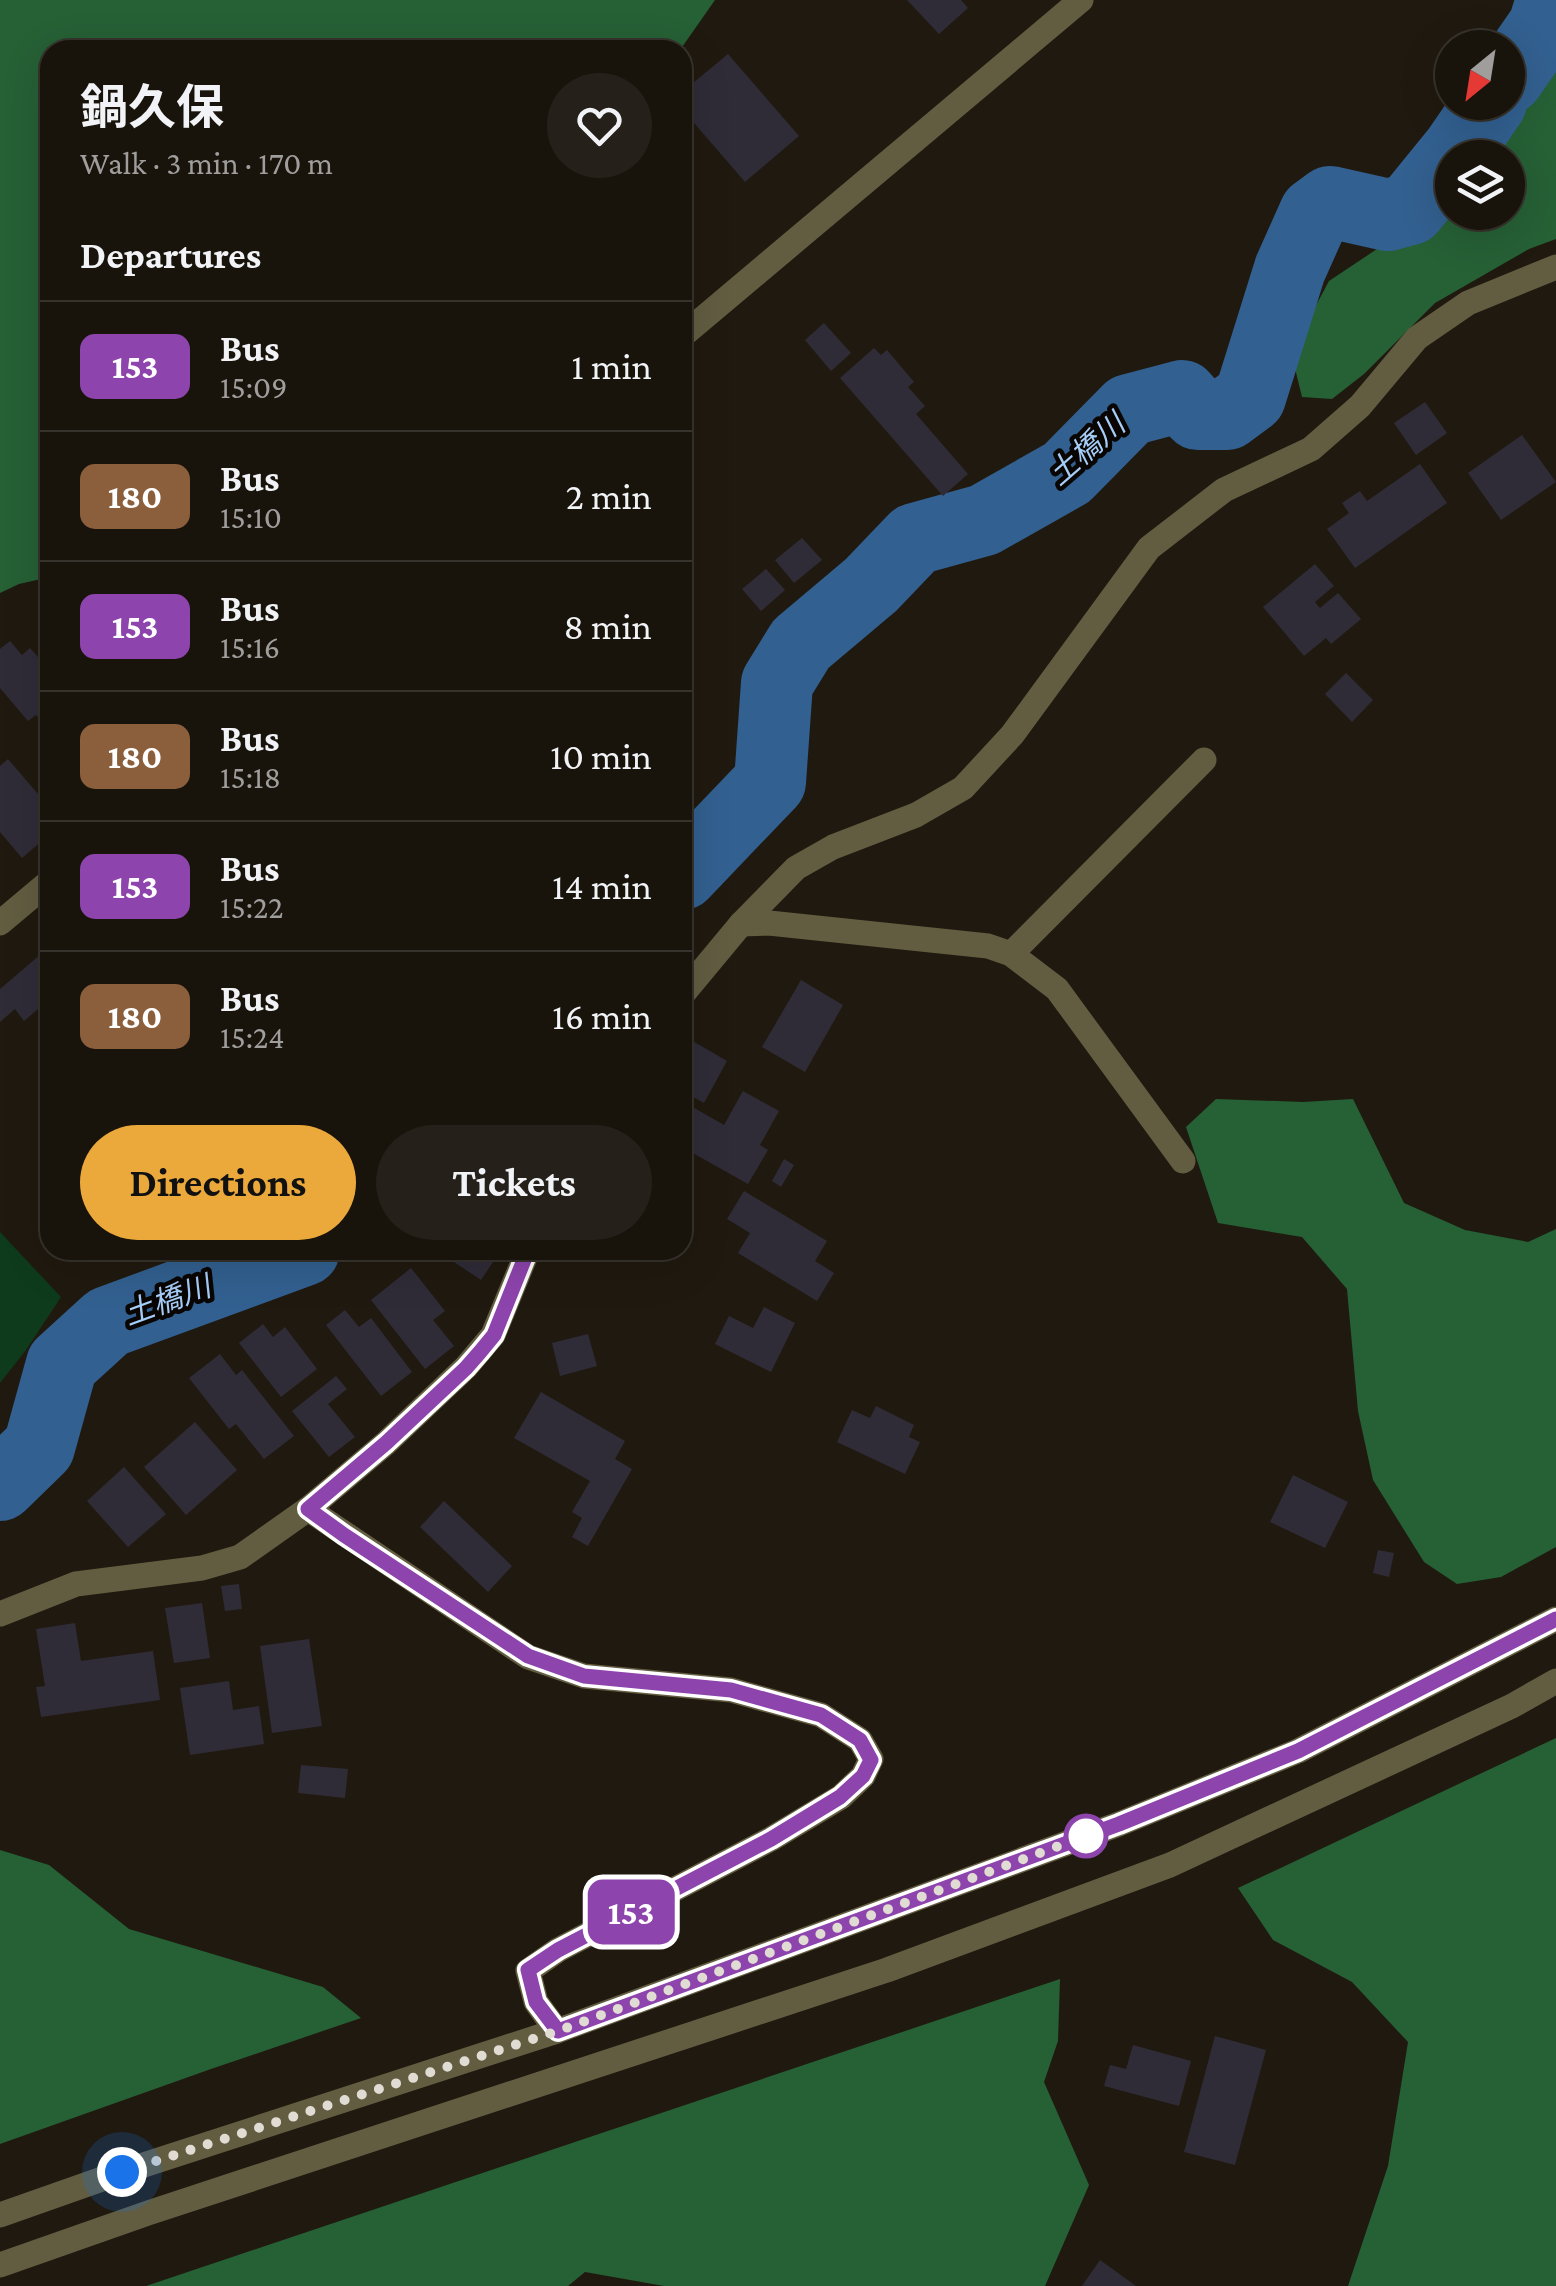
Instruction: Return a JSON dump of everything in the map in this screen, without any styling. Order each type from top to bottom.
[{"type":"street","points":[[692,328],[1081,0]]},
{"type":"street","points":[[692,983],[741,924],[796,868],[833,847],[916,815],[963,788],[1012,735],[1149,548],[1224,490],[1311,448],[1360,406],[1417,338],[1468,303],[1556,267]]},
{"type":"street","points":[[1011,954],[1204,760]]},
{"type":"street","points":[[0,923],[40,889]]},
{"type":"street","points":[[741,924],[769,923],[988,946],[1011,954],[1058,989],[1183,1161]]},
{"type":"street","points":[[0,1614],[76,1584],[202,1568],[240,1557],[308,1509],[386,1443],[475,1357],[494,1335],[524,1260]]},
{"type":"street","points":[[308,1509],[528,1656],[584,1676],[731,1690],[821,1715],[860,1740],[871,1760],[863,1776],[840,1797],[771,1839],[558,1950],[528,1970],[536,2002],[558,2031]]},
{"type":"street","points":[[0,2215],[558,2031],[1119,1824],[1298,1751],[1556,1619]]},
{"type":"street","points":[[0,2264],[888,1970],[1170,1865],[1512,1706],[1556,1681]]},
{"type":"green space","points":[[0,0],[715,0],[687,40],[40,40],[40,579],[0,593]]},
{"type":"green space","points":[[1556,50],[1556,239],[1529,249],[1435,303],[1364,374],[1332,399],[1302,397],[1291,352],[1329,281],[1380,247],[1435,199],[1435,230],[1525,230],[1525,140],[1492,140],[1508,120],[1525,120],[1525,98]]},
{"type":"green space","points":[[1216,1099],[1353,1099],[1404,1203],[1465,1230],[1528,1242],[1556,1229],[1556,1547],[1501,1577],[1457,1584],[1424,1562],[1373,1480],[1358,1411],[1347,1289],[1302,1237],[1218,1223],[1186,1127]]},
{"type":"green space","points":[[0,1232],[61,1297],[0,1383]]},
{"type":"green space","points":[[1556,1738],[1556,2286],[1348,2286],[1388,2166],[1408,2042],[1352,1982],[1273,1940],[1238,1888]]},
{"type":"green space","points":[[0,1850],[49,1865],[129,1929],[323,1987],[361,2018],[0,2144]]},
{"type":"green space","points":[[1060,1979],[1058,2041],[1044,2082],[1089,2185],[1045,2286],[664,2286],[585,2272],[568,2286],[146,2286]]},
{"type":"building","points":[[907,0],[961,0],[968,8],[939,34]]},
{"type":"building","points":[[728,54],[799,136],[745,182],[692,121],[692,84]]},
{"type":"building","points":[[824,323],[851,353],[831,371],[805,340]]},
{"type":"building","points":[[874,348],[881,355],[887,350],[914,382],[908,387],[925,406],[916,414],[968,474],[943,496],[840,378]]},
{"type":"building","points":[[1425,402],[1447,433],[1416,455],[1394,423]]},
{"type":"building","points":[[1522,435],[1556,482],[1501,520],[1468,473]]},
{"type":"building","points":[[1420,464],[1447,503],[1355,568],[1327,529],[1349,513],[1342,503],[1360,491],[1367,501]]},
{"type":"building","points":[[802,538],[822,560],[794,583],[775,560]]},
{"type":"building","points":[[1315,564],[1334,586],[1315,602],[1320,608],[1338,593],[1361,619],[1331,644],[1326,638],[1304,656],[1263,607]]},
{"type":"building","points":[[766,569],[785,590],[761,611],[742,589]]},
{"type":"building","points":[[10,641],[22,655],[30,648],[40,660],[40,720],[36,715],[28,721],[0,688],[0,649]]},
{"type":"building","points":[[1346,673],[1373,700],[1352,722],[1325,694]]},
{"type":"building","points":[[8,759],[40,796],[40,843],[22,858],[0,832],[0,766]]},
{"type":"building","points":[[40,955],[40,1007],[24,1021],[15,1009],[0,1022],[0,989]]},
{"type":"building","points":[[801,980],[843,1005],[805,1072],[762,1047]]},
{"type":"building","points":[[692,1041],[727,1061],[704,1103],[692,1096]]},
{"type":"building","points":[[743,1091],[779,1111],[760,1145],[768,1150],[748,1184],[692,1153],[692,1107],[724,1125]]},
{"type":"building","points":[[784,1159],[794,1165],[781,1187],[772,1181]]},
{"type":"building","points":[[744,1191],[827,1241],[815,1261],[834,1273],[817,1301],[738,1253],[750,1233],[727,1219]]},
{"type":"building","points":[[451,1260],[494,1260],[481,1280]]},
{"type":"building","points":[[411,1268],[445,1311],[433,1320],[454,1346],[425,1369],[371,1300]]},
{"type":"building","points":[[764,1307],[795,1323],[771,1372],[715,1344],[729,1316],[753,1328]]},
{"type":"building","points":[[345,1310],[359,1327],[371,1318],[412,1372],[381,1396],[326,1325]]},
{"type":"building","points":[[263,1324],[273,1337],[285,1327],[317,1369],[281,1397],[239,1343]]},
{"type":"building","points":[[588,1334],[597,1366],[560,1376],[552,1343]]},
{"type":"building","points":[[220,1354],[236,1375],[242,1370],[294,1436],[264,1459],[236,1424],[229,1429],[189,1378]]},
{"type":"building","points":[[336,1376],[347,1389],[328,1404],[355,1437],[329,1457],[292,1411]]},
{"type":"building","points":[[541,1392],[625,1441],[615,1459],[632,1469],[588,1546],[572,1537],[582,1518],[572,1512],[590,1481],[514,1438]]},
{"type":"building","points":[[876,1406],[914,1425],[909,1437],[920,1442],[905,1474],[837,1442],[852,1410],[870,1418]]},
{"type":"building","points":[[195,1422],[237,1470],[186,1515],[144,1467]]},
{"type":"building","points":[[124,1467],[166,1514],[128,1547],[87,1501]]},
{"type":"building","points":[[1293,1475],[1348,1502],[1325,1548],[1270,1522]]},
{"type":"building","points":[[444,1501],[512,1566],[488,1592],[420,1527]]},
{"type":"building","points":[[1378,1550],[1394,1553],[1389,1577],[1373,1573]]},
{"type":"building","points":[[239,1584],[242,1609],[225,1611],[221,1586]]},
{"type":"building","points":[[202,1603],[210,1658],[174,1663],[165,1608]]},
{"type":"building","points":[[75,1623],[81,1661],[153,1651],[160,1700],[41,1717],[36,1687],[45,1686],[36,1629]]},
{"type":"building","points":[[309,1639],[322,1726],[272,1733],[260,1646]]},
{"type":"building","points":[[229,1681],[233,1710],[259,1706],[264,1744],[190,1755],[180,1688]]},
{"type":"building","points":[[301,1765],[348,1769],[345,1798],[298,1793]]},
{"type":"building","points":[[1215,2036],[1266,2050],[1235,2165],[1184,2152]]},
{"type":"building","points":[[1133,2045],[1191,2061],[1179,2106],[1104,2086],[1110,2065],[1126,2069]]},
{"type":"building","points":[[1100,2260],[1136,2286],[1082,2286]]},
{"type":"waterway","name":"土橋川","points":[[1525,53],[1544,26],[1552,0]]},
{"type":"waterway","name":"土橋川","points":[[692,864],[770,782],[777,683],[801,644],[871,585],[915,539],[984,520],[1067,473],[1129,410],[1182,396],[1198,414],[1227,414],[1250,397],[1290,269],[1315,213],[1330,202],[1388,215],[1410,209],[1479,120]]},
{"type":"waterway","name":"土橋川","points":[[0,1485],[39,1447],[62,1364],[108,1322],[277,1260]]},
{"type":"bus line","name":"153","points":[[524,1260],[494,1335],[480,1352],[386,1443],[308,1509],[528,1656],[584,1676],[731,1690],[821,1715],[860,1740],[871,1760],[863,1776],[840,1797],[771,1839],[558,1950],[528,1970],[536,2002],[558,2031],[1119,1824],[1298,1751],[1556,1619]]},
{"type":"route","points":[[122,2172],[558,2031],[1086,1836]]}]
